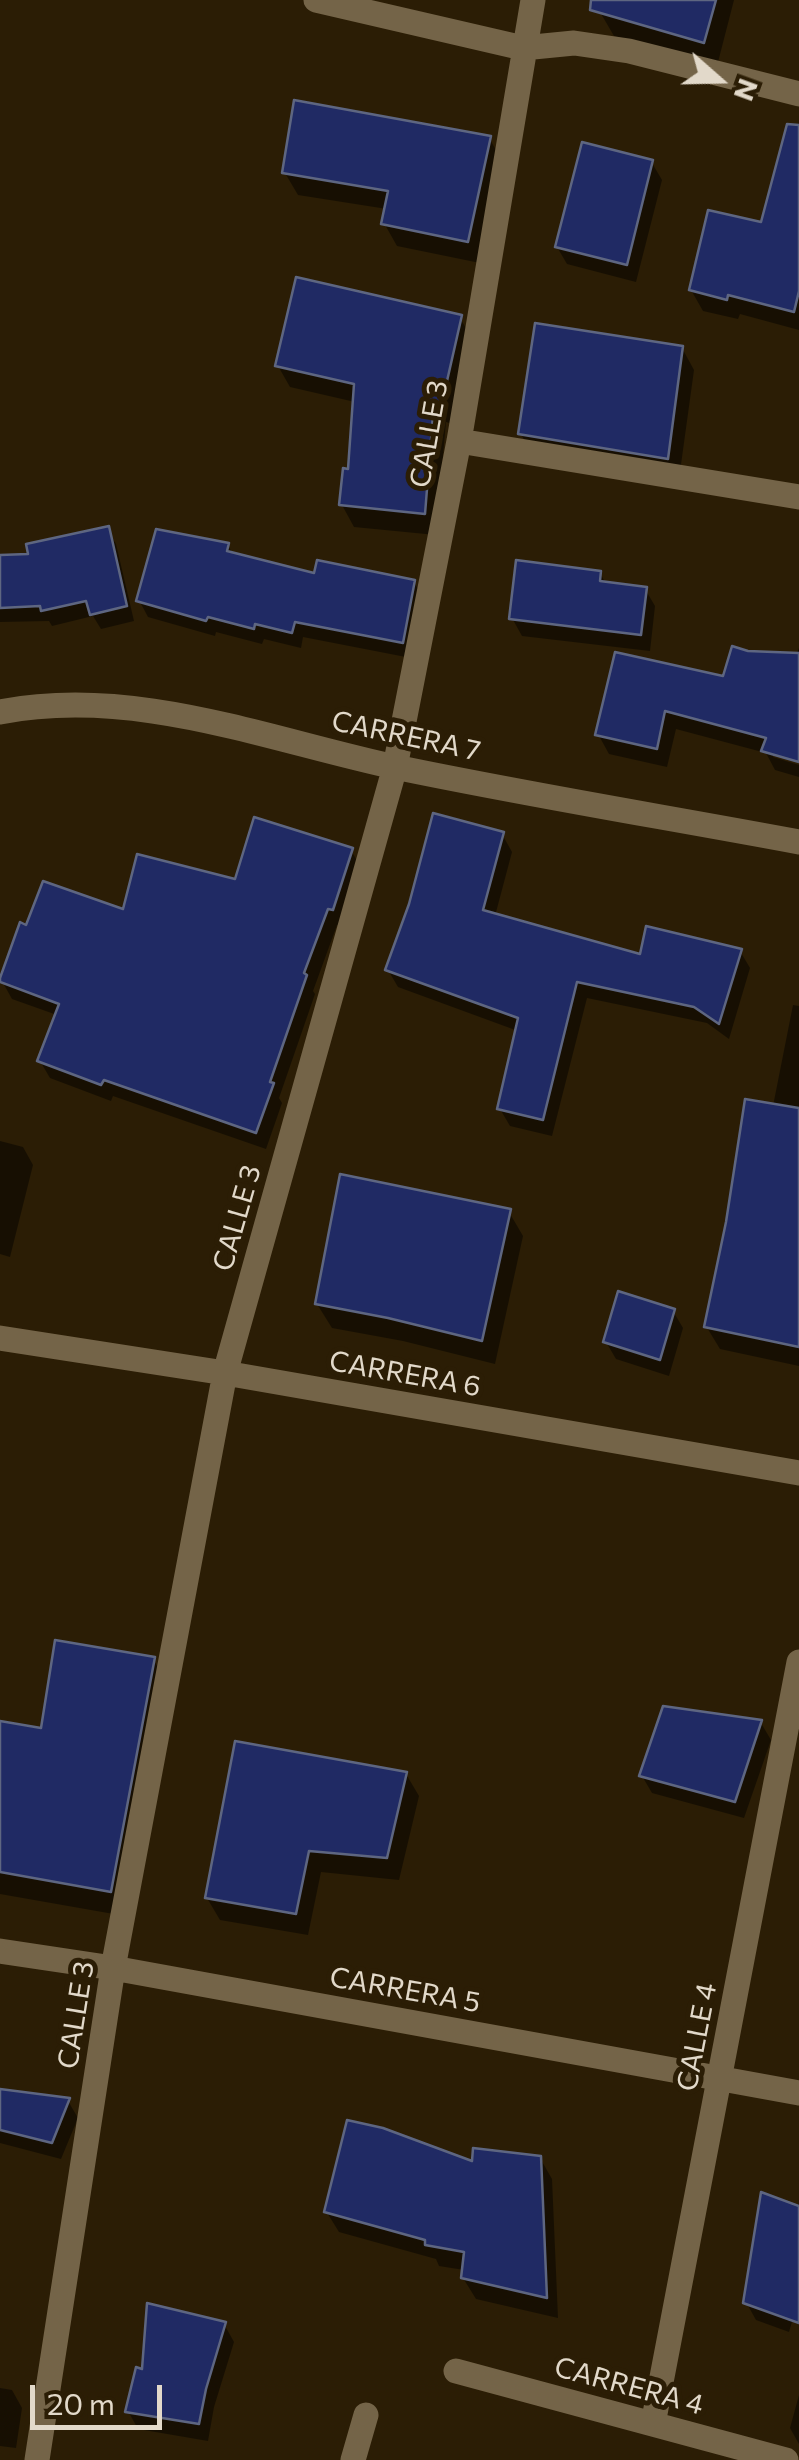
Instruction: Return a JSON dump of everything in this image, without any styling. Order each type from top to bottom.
[{"type":"street","points":[[316,0],[523,48],[574,43],[629,51],[799,94]]},
{"type":"street","name":"CALLE 3","points":[[37,2460],[113,1968],[225,1373],[395,766],[459,441],[533,0]]},
{"type":"street","points":[[459,441],[799,496]]},
{"type":"street","name":"CARRERA 7","points":[[0,712],[40,704],[112,704],[395,766],[799,842]]},
{"type":"street","name":"CARRERA 6","points":[[0,1338],[799,1472]]},
{"type":"street","name":"CALLE 4","points":[[653,2424],[799,1662]]},
{"type":"street","name":"CARRERA 5","points":[[0,1951],[113,1968],[799,2093]]},
{"type":"street","name":"CARRERA 4","points":[[456,2370],[786,2460]]},
{"type":"street","points":[[353,2460],[366,2415]]},
{"type":"building","points":[[591,0],[716,0],[704,43],[590,10]]},
{"type":"building","points":[[294,100],[491,136],[468,242],[381,224],[388,191],[282,173]]},
{"type":"building","points":[[787,124],[799,125],[799,291],[794,312],[728,295],[727,300],[689,290],[708,210],[761,222]]},
{"type":"building","points":[[582,142],[653,160],[627,265],[555,247]]},
{"type":"building","points":[[296,277],[462,315],[442,403],[434,402],[425,514],[339,505],[343,468],[348,469],[354,384],[275,366]]},
{"type":"building","points":[[535,323],[683,346],[668,459],[518,434]]},
{"type":"building","points":[[109,526],[127,606],[90,615],[86,601],[41,611],[40,606],[0,608],[0,555],[28,554],[26,544]]},
{"type":"building","points":[[156,529],[229,543],[227,551],[314,573],[317,560],[415,580],[403,643],[295,622],[292,633],[255,624],[254,629],[208,617],[206,621],[136,601]]},
{"type":"building","points":[[516,560],[601,571],[600,581],[647,587],[641,635],[509,619]]},
{"type":"building","points":[[732,646],[748,651],[799,653],[799,762],[761,751],[766,738],[665,711],[657,749],[595,735],[615,652],[723,676]]},
{"type":"building","points":[[433,813],[504,832],[483,910],[640,954],[646,926],[742,949],[719,1024],[694,1007],[577,982],[543,1120],[497,1109],[518,1018],[385,970],[409,904]]},
{"type":"building","points":[[254,817],[353,848],[333,910],[328,909],[304,973],[307,975],[256,1133],[37,1061],[59,1004],[0,982],[0,978],[20,922],[26,925],[43,881],[123,909],[137,854],[235,879]]},
{"type":"building","points":[[745,1099],[799,1108],[799,1347],[704,1327],[726,1222]]},
{"type":"building","points":[[340,1174],[511,1209],[482,1341],[315,1304]]},
{"type":"building","points":[[618,1291],[675,1309],[660,1360],[603,1342]]},
{"type":"building","points":[[55,1640],[155,1657],[111,1892],[0,1872],[0,1721],[41,1728]]},
{"type":"building","points":[[663,1706],[762,1720],[735,1802],[639,1776]]},
{"type":"building","points":[[235,1741],[407,1772],[387,1858],[309,1851],[296,1914],[205,1898]]},
{"type":"building","points":[[0,2089],[70,2098],[52,2143],[0,2130]]},
{"type":"building","points":[[347,2120],[383,2128],[472,2161],[473,2148],[541,2156],[547,2298],[461,2278],[464,2252],[425,2245],[425,2240],[324,2212]]},
{"type":"building","points":[[761,2192],[799,2206],[799,2323],[743,2303]]},
{"type":"building","points":[[147,2303],[226,2322],[199,2424],[125,2412],[136,2367],[142,2369]]}]
